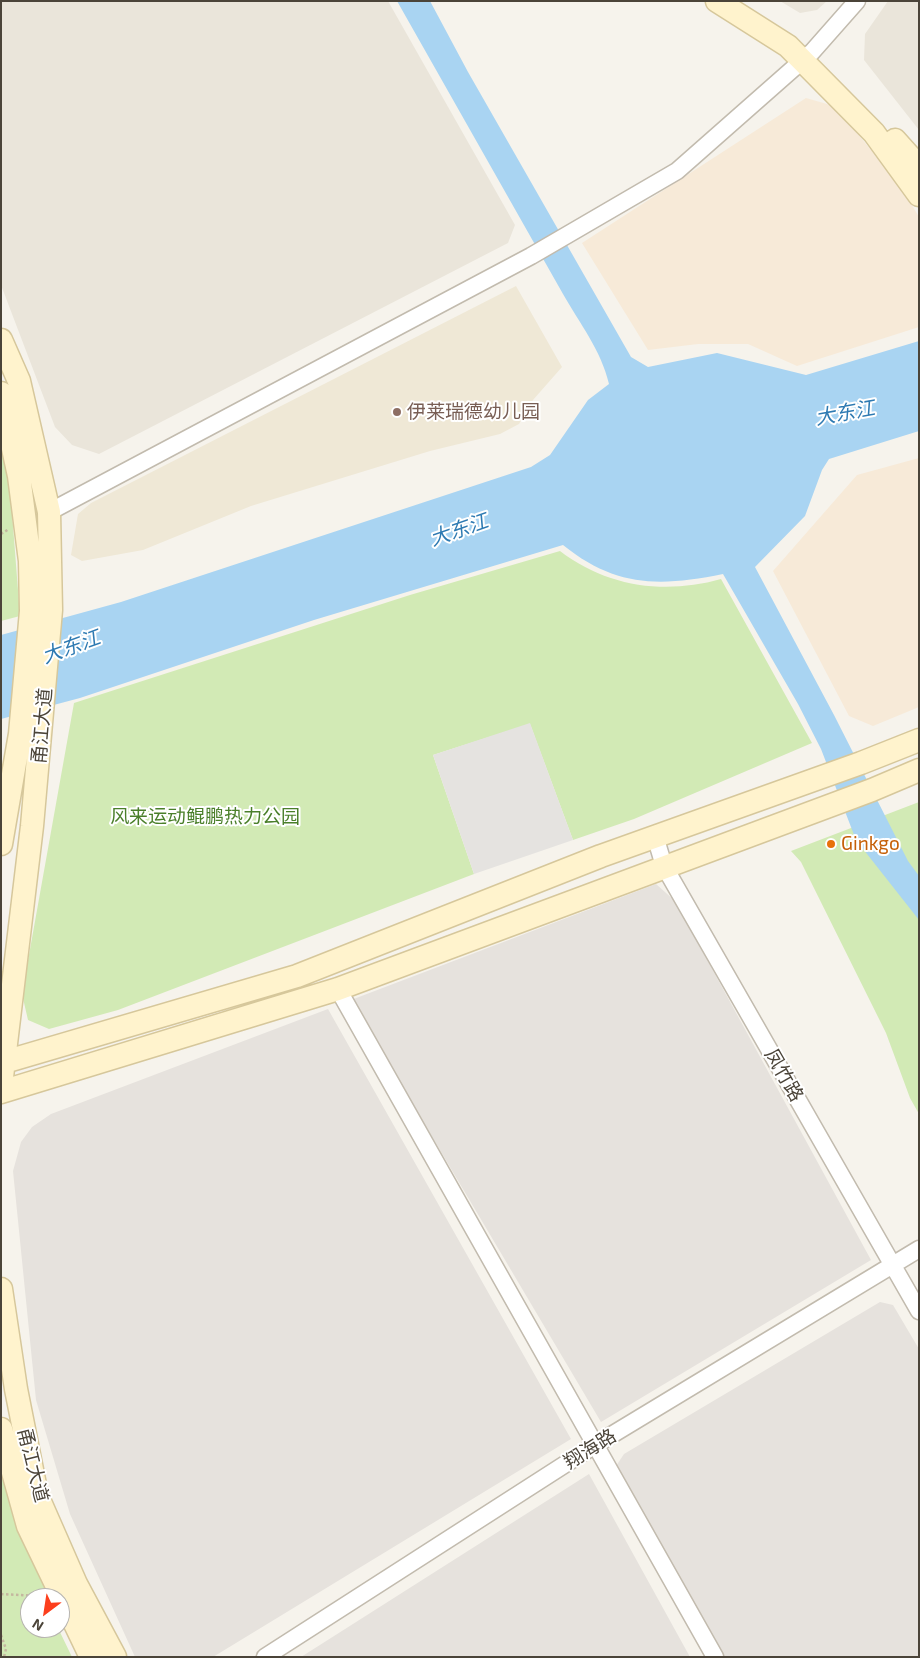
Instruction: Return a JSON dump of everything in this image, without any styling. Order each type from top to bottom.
[{"type":"street","points":[[717,1],[807,56],[874,133],[919,195]]},
{"type":"street","points":[[736,1],[807,56],[845,82],[919,167]]},
{"type":"street","points":[[49,512],[523,260],[677,171],[807,56],[857,1]]},
{"type":"street","name":"甬江大道","points":[[1,340],[19,382],[49,512],[50,622],[31,734],[1,1088]]},
{"type":"street","name":"甬江大道","points":[[1,393],[19,476],[30,561],[31,734],[1,844]]},
{"type":"street","points":[[2,1063],[297,976],[655,836],[810,782],[919,740]]},
{"type":"street","points":[[1,1092],[338,989],[872,790],[919,770]]},
{"type":"street","name":"凤竹路","points":[[655,836],[664,866],[919,1311]]},
{"type":"street","points":[[338,989],[715,1657]]},
{"type":"street","name":"翔海路","points":[[266,1657],[595,1445],[892,1263],[919,1249]]},
{"type":"street","name":"甬江大道","points":[[1,1289],[16,1389],[37,1495],[76,1584],[115,1657]]},
{"type":"street","name":"甬江大道","points":[[1,1429],[28,1526],[91,1657]]},
{"type":"path","points":[[1,1594],[20,1595]]},
{"type":"path","points":[[1,1635],[6,1649],[4,1657]]},
{"type":"shaded area","points":[[1,1],[388,1],[515,225],[508,243],[99,454],[72,445],[55,427],[1,285]]},
{"type":"shaded area","points":[[780,1],[827,1],[817,10],[800,13]]},
{"type":"shaded area","points":[[888,1],[919,1],[919,130],[864,60],[865,34]]},
{"type":"shaded area","points":[[806,98],[834,106],[898,182],[919,217],[919,327],[797,366],[748,344],[698,344],[648,350],[582,243]]},
{"type":"shaded area","name":"伊莱瑞德幼儿园","points":[[516,286],[562,367],[533,400],[519,424],[500,434],[430,451],[251,506],[143,550],[82,561],[71,555],[78,514],[91,503]]},
{"type":"shaded area","points":[[919,458],[919,707],[873,726],[849,716],[773,571],[857,475]]},
{"type":"shaded area","points":[[530,723],[573,840],[474,874],[433,755]]},
{"type":"shaded area","points":[[656,884],[675,901],[871,1260],[601,1422],[351,1000]]},
{"type":"shaded area","points":[[328,1009],[571,1439],[213,1657],[135,1657],[70,1514],[36,1400],[13,1171],[21,1142],[32,1127],[51,1114]]},
{"type":"shaded area","points":[[880,1302],[893,1305],[919,1349],[919,1657],[724,1657],[616,1466],[624,1454]]},
{"type":"shaded area","points":[[589,1474],[690,1657],[301,1657]]},
{"type":"green space","points":[[1,444],[9,474],[20,616],[1,621]]},
{"type":"green space","name":"风来运动鲲鹏热力公园","points":[[560,551],[597,573],[637,584],[658,587],[679,586],[721,579],[812,743],[634,819],[573,840],[530,724],[433,755],[474,874],[118,1010],[49,1029],[28,1020],[22,994],[74,703],[410,595]]},
{"type":"green space","points":[[919,802],[919,1114],[910,1098],[886,1033],[801,862],[791,851]]},
{"type":"green space","points":[[1,1461],[12,1500],[44,1588],[20,1588],[20,1638],[63,1638],[72,1657],[1,1657]]},
{"type":"water","name":"大东江","points":[[397,1],[430,1],[468,72],[631,357],[648,367],[717,353],[806,375],[919,341],[919,431],[829,459],[822,470],[805,516],[755,567],[834,715],[908,861],[919,876],[919,920],[856,840],[821,749],[798,704],[723,574],[678,581],[638,580],[601,569],[582,559],[563,545],[314,620],[80,698],[1,719],[1,635],[121,602],[531,467],[550,455],[588,400],[609,384],[601,360],[589,338]]},
{"type":"place","name":"伊莱瑞德幼儿园","points":[[397,412]]},
{"type":"place","name":"Ginkgo","points":[[831,844]]}]
